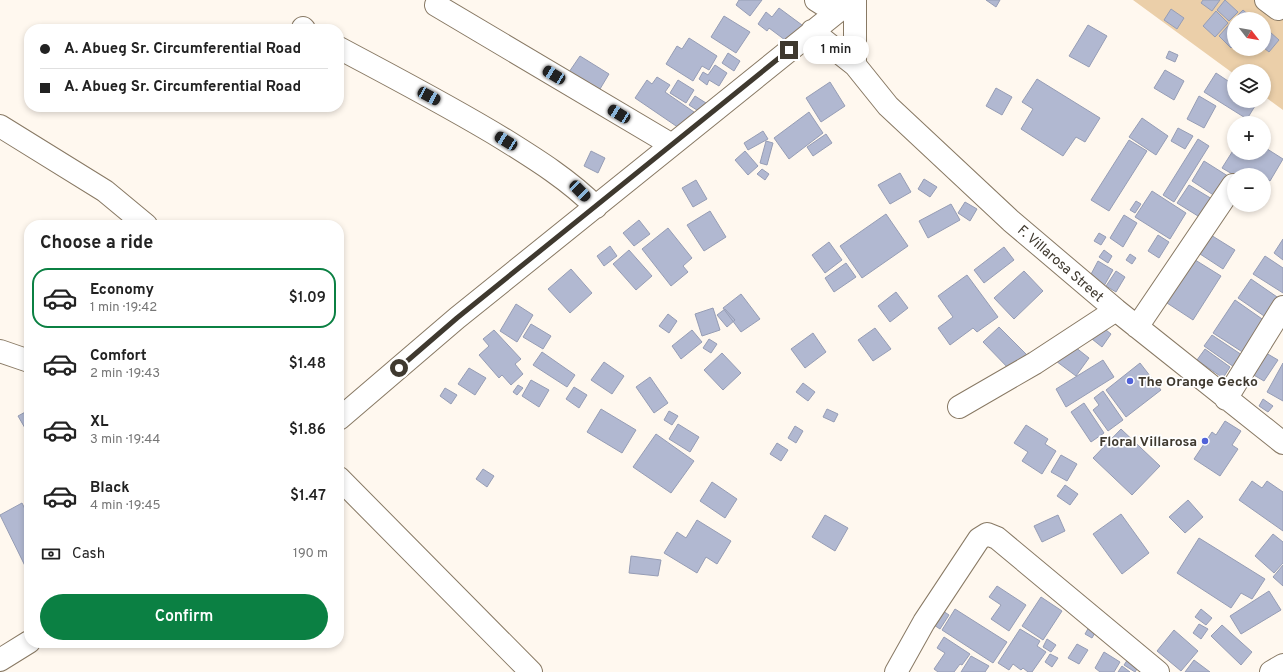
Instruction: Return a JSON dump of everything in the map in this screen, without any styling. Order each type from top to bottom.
[{"type":"street","points":[[816,0],[848,4]]},
{"type":"street","points":[[344,414],[457,318],[812,31],[848,4]]},
{"type":"street","points":[[848,4],[855,65]]},
{"type":"street","points":[[436,5],[672,145]]},
{"type":"street","name":"F. Villarosa Street","points":[[812,31],[855,65],[888,106],[1012,221],[1116,310],[1283,443]]},
{"type":"street","points":[[344,51],[467,117],[500,137],[563,178],[596,206]]},
{"type":"street","points":[[0,126],[105,191],[140,220]]},
{"type":"street","points":[[1137,327],[1227,193]]},
{"type":"street","points":[[1226,398],[1283,307]]},
{"type":"street","points":[[959,407],[1035,363],[1116,310]]},
{"type":"street","points":[[0,351],[24,359]]},
{"type":"street","points":[[344,483],[531,672]]},
{"type":"street","points":[[896,672],[924,622],[979,539],[986,534],[997,538],[1158,672]]},
{"type":"street","points":[[0,660],[24,645]]},
{"type":"street","points":[[1271,672],[1283,665]]},
{"type":"shaded area","points":[[1133,0],[1283,0],[1283,110],[1271,101],[1271,64],[1227,64],[1227,69]]},
{"type":"building","points":[[739,0],[762,0],[750,16],[736,5]]},
{"type":"building","points":[[986,0],[1000,0],[996,7]]},
{"type":"building","points":[[1203,0],[1220,0],[1212,11],[1201,3]]},
{"type":"building","points":[[1225,0],[1238,12],[1227,12],[1227,19],[1217,10]]},
{"type":"building","points":[[779,8],[802,25],[789,43],[769,28],[767,31],[758,24],[766,12],[772,17]]},
{"type":"building","points":[[1171,9],[1184,18],[1177,29],[1164,20]]},
{"type":"building","points":[[1216,11],[1227,22],[1227,24],[1215,37],[1203,26]]},
{"type":"building","points":[[724,16],[750,32],[736,53],[711,37]]},
{"type":"building","points":[[1088,25],[1107,36],[1089,67],[1069,56]]},
{"type":"building","points":[[1227,27],[1227,44],[1219,36]]},
{"type":"building","points":[[1271,33],[1279,40],[1271,50]]},
{"type":"building","points":[[689,38],[717,56],[709,70],[702,66],[693,81],[666,64],[677,46],[682,49]]},
{"type":"building","points":[[1169,51],[1178,55],[1175,62],[1166,58]]},
{"type":"building","points":[[728,53],[740,61],[734,71],[722,63]]},
{"type":"building","points":[[580,56],[609,74],[597,94],[567,75]]},
{"type":"building","points":[[715,65],[727,73],[719,86],[709,80],[707,85],[699,79],[703,72],[708,75]]},
{"type":"building","points":[[1165,70],[1184,81],[1174,100],[1154,88]]},
{"type":"building","points":[[1216,73],[1227,80],[1227,106],[1204,92]]},
{"type":"building","points":[[657,77],[670,85],[665,92],[694,112],[682,130],[635,98],[647,80],[652,84]]},
{"type":"building","points":[[1037,79],[1100,118],[1085,142],[1076,137],[1063,156],[1021,129],[1033,109],[1022,102]]},
{"type":"building","points":[[678,80],[694,90],[686,103],[670,93]]},
{"type":"building","points":[[830,82],[845,106],[821,122],[806,98]]},
{"type":"building","points":[[996,88],[1012,97],[1002,115],[986,106]]},
{"type":"building","points":[[695,96],[706,103],[700,112],[689,105]]},
{"type":"building","points":[[1199,96],[1216,106],[1204,128],[1187,119]]},
{"type":"building","points":[[1229,108],[1254,108],[1249,116],[1242,116]]},
{"type":"building","points":[[809,112],[823,133],[789,159],[774,138]]},
{"type":"building","points":[[1142,118],[1168,136],[1156,155],[1129,137]]},
{"type":"building","points":[[1178,128],[1193,136],[1185,149],[1171,141]]},
{"type":"building","points":[[763,131],[768,139],[748,150],[744,143]]},
{"type":"building","points":[[826,134],[832,143],[813,156],[807,147]]},
{"type":"building","points":[[1198,139],[1209,146],[1174,202],[1163,195]]},
{"type":"building","points":[[1129,140],[1147,151],[1109,211],[1091,200]]},
{"type":"building","points":[[766,141],[773,143],[767,165],[760,163]]},
{"type":"building","points":[[591,151],[605,158],[598,173],[584,166]]},
{"type":"building","points":[[745,151],[758,166],[748,175],[735,160]]},
{"type":"building","points":[[1271,151],[1283,159],[1271,179],[1271,168],[1227,168],[1227,171],[1222,168],[1227,160],[1271,160]]},
{"type":"building","points":[[1204,161],[1227,175],[1227,184],[1218,198],[1192,181]]},
{"type":"building","points":[[762,169],[769,174],[765,180],[757,174]]},
{"type":"building","points":[[900,173],[911,192],[890,204],[878,185]]},
{"type":"building","points":[[924,179],[937,187],[930,197],[918,189]]},
{"type":"building","points":[[696,180],[707,199],[693,207],[682,188]]},
{"type":"building","points":[[1189,185],[1217,202],[1206,221],[1177,203]]},
{"type":"building","points":[[1152,191],[1186,213],[1170,239],[1135,217]]},
{"type":"building","points":[[1136,201],[1141,204],[1135,213],[1130,210]]},
{"type":"building","points":[[965,202],[977,209],[970,221],[958,213]]},
{"type":"building","points":[[951,204],[960,220],[928,238],[919,221]]},
{"type":"building","points":[[710,211],[726,237],[704,251],[687,225]]},
{"type":"building","points":[[886,214],[908,246],[862,278],[840,246]]},
{"type":"building","points":[[1124,215],[1137,223],[1123,247],[1110,238]]},
{"type":"building","points":[[639,220],[650,234],[634,246],[623,233]]},
{"type":"building","points":[[668,228],[692,258],[683,266],[688,272],[671,286],[642,249]]},
{"type":"building","points":[[1206,232],[1235,250],[1223,269],[1194,250]]},
{"type":"building","points":[[1099,233],[1106,237],[1101,245],[1094,241]]},
{"type":"building","points":[[1158,235],[1169,242],[1159,258],[1148,251]]},
{"type":"building","points":[[1283,239],[1283,260],[1274,253]]},
{"type":"building","points":[[829,242],[842,260],[825,273],[812,255]]},
{"type":"building","points":[[610,246],[617,256],[604,266],[597,256]]},
{"type":"building","points":[[1004,247],[1014,260],[984,283],[974,270]]},
{"type":"building","points":[[629,250],[652,276],[636,290],[613,264]]},
{"type":"building","points":[[1104,250],[1112,256],[1108,263],[1099,257]]},
{"type":"building","points":[[1130,254],[1136,258],[1132,264],[1126,260]]},
{"type":"building","points":[[1265,256],[1283,268],[1283,293],[1253,274]]},
{"type":"building","points":[[1192,258],[1221,276],[1193,320],[1164,301]]},
{"type":"building","points":[[1098,261],[1113,270],[1104,286],[1089,278]]},
{"type":"building","points":[[846,263],[856,277],[834,292],[825,278]]},
{"type":"building","points":[[571,269],[592,293],[570,313],[548,289]]},
{"type":"building","points":[[1024,271],[1043,291],[1014,319],[994,298]]},
{"type":"building","points":[[1116,271],[1125,277],[1116,292],[1106,286]]},
{"type":"building","points":[[967,275],[998,317],[977,332],[973,328],[950,345],[938,328],[953,317],[938,296]]},
{"type":"building","points":[[1251,279],[1280,299],[1267,318],[1238,298]]},
{"type":"building","points":[[896,292],[908,308],[890,322],[878,306]]},
{"type":"building","points":[[741,294],[760,319],[741,332],[723,308]]},
{"type":"building","points":[[1235,300],[1265,321],[1244,353],[1213,333]]},
{"type":"building","points":[[516,304],[533,315],[517,342],[500,331]]},
{"type":"building","points":[[713,308],[720,330],[702,336],[695,314]]},
{"type":"building","points":[[725,309],[735,320],[727,327],[717,315]]},
{"type":"building","points":[[668,314],[677,321],[669,333],[659,326]]},
{"type":"building","points":[[531,324],[551,336],[543,349],[523,337]]},
{"type":"building","points":[[1101,326],[1111,334],[1102,347],[1092,339]]},
{"type":"building","points":[[999,327],[1027,355],[1011,371],[983,342]]},
{"type":"building","points":[[875,328],[891,349],[873,361],[858,340]]},
{"type":"building","points":[[494,330],[521,359],[515,364],[523,374],[511,385],[502,375],[499,378],[479,355],[489,346],[483,339]]},
{"type":"building","points":[[692,330],[702,342],[681,359],[672,346]]},
{"type":"building","points":[[813,333],[826,352],[805,368],[791,349]]},
{"type":"building","points":[[1212,335],[1242,355],[1234,367],[1204,346]]},
{"type":"building","points":[[709,339],[717,344],[711,353],[703,348]]},
{"type":"building","points":[[1070,343],[1089,358],[1076,376],[1056,361]]},
{"type":"building","points":[[1205,349],[1230,367],[1223,378],[1197,360]]},
{"type":"building","points":[[542,352],[575,375],[567,387],[533,365]]},
{"type":"building","points":[[722,353],[741,373],[723,390],[704,370]]},
{"type":"building","points":[[1266,353],[1278,360],[1264,381],[1252,374]]},
{"type":"building","points":[[1103,360],[1114,377],[1066,407],[1056,389]]},
{"type":"building","points":[[604,362],[624,376],[612,394],[591,380]]},
{"type":"building","points":[[1140,363],[1161,390],[1126,417],[1106,390]]},
{"type":"building","points":[[1283,363],[1283,401],[1267,392]]},
{"type":"building","points":[[469,368],[486,378],[475,395],[458,384]]},
{"type":"building","points":[[650,377],[668,403],[654,413],[636,387]]},
{"type":"building","points":[[531,380],[549,390],[539,407],[522,396]]},
{"type":"building","points":[[803,383],[815,392],[808,401],[796,392]]},
{"type":"building","points":[[518,385],[523,388],[517,395],[513,392]]},
{"type":"building","points":[[574,387],[587,395],[579,408],[566,399]]},
{"type":"building","points":[[445,388],[457,395],[451,404],[440,396]]},
{"type":"building","points":[[1103,391],[1123,420],[1108,431],[1093,410],[1099,405],[1094,398]]},
{"type":"building","points":[[1263,399],[1273,406],[1268,412],[1259,406]]},
{"type":"building","points":[[1084,403],[1104,433],[1091,442],[1071,412]]},
{"type":"building","points":[[601,409],[636,430],[622,453],[587,432]]},
{"type":"building","points":[[827,409],[838,414],[834,422],[823,417]]},
{"type":"building","points":[[669,411],[678,416],[672,425],[664,420]]},
{"type":"building","points":[[24,413],[24,426],[18,416]]},
{"type":"building","points":[[1225,421],[1241,431],[1232,445],[1238,449],[1220,476],[1194,459],[1212,432],[1216,435]]},
{"type":"building","points":[[678,424],[699,437],[690,452],[669,439]]},
{"type":"building","points":[[1026,425],[1048,439],[1045,444],[1056,451],[1042,474],[1022,461],[1028,452],[1014,443]]},
{"type":"building","points":[[795,426],[803,431],[796,443],[788,438]]},
{"type":"building","points":[[1121,429],[1160,466],[1132,495],[1093,458]]},
{"type":"building","points":[[656,434],[694,461],[671,493],[633,467]]},
{"type":"building","points":[[777,443],[788,450],[781,461],[770,454]]},
{"type":"building","points":[[1061,455],[1077,464],[1067,481],[1051,472]]},
{"type":"building","points":[[483,469],[494,476],[487,487],[476,479]]},
{"type":"building","points":[[1252,481],[1262,488],[1267,481],[1283,492],[1283,531],[1239,500]]},
{"type":"building","points":[[712,482],[737,499],[725,518],[700,501]]},
{"type":"building","points":[[1065,485],[1078,494],[1070,505],[1057,496]]},
{"type":"building","points":[[1188,500],[1203,517],[1185,533],[1169,517]]},
{"type":"building","points":[[22,503],[24,507],[24,564],[0,515]]},
{"type":"building","points":[[1121,514],[1149,553],[1122,574],[1093,534]]},
{"type":"building","points":[[825,515],[848,528],[835,551],[812,537]]},
{"type":"building","points":[[1058,515],[1065,531],[1042,542],[1034,526]]},
{"type":"building","points":[[697,520],[731,541],[717,564],[706,557],[697,573],[664,553],[677,532],[686,538]]},
{"type":"building","points":[[1273,534],[1283,542],[1283,563],[1274,573],[1255,556]]},
{"type":"building","points":[[1199,538],[1265,579],[1252,599],[1241,593],[1231,608],[1177,573]]},
{"type":"building","points":[[631,556],[661,560],[658,576],[629,573]]},
{"type":"building","points":[[1283,565],[1283,586],[1273,577]]},
{"type":"building","points":[[997,586],[1026,605],[1009,631],[991,619],[1001,605],[989,597]]},
{"type":"building","points":[[1269,591],[1281,610],[1241,634],[1230,616]]},
{"type":"building","points":[[1041,597],[1062,611],[1043,640],[1022,626]]},
{"type":"building","points":[[955,609],[1007,642],[993,663],[942,630]]},
{"type":"building","points":[[1201,609],[1212,618],[1206,625],[1195,617]]},
{"type":"building","points":[[943,611],[949,615],[940,629],[934,625]]},
{"type":"building","points":[[1199,624],[1208,629],[1201,639],[1193,633]]},
{"type":"building","points":[[1222,625],[1252,652],[1241,665],[1211,636]]},
{"type":"building","points":[[1089,627],[1096,631],[1092,638],[1085,634]]},
{"type":"building","points":[[1020,629],[1040,641],[1037,646],[1046,652],[1032,672],[1028,672],[1023,668],[1021,670],[1013,664],[1009,670],[998,663]]},
{"type":"building","points":[[1174,630],[1198,651],[1181,671],[1157,651]]},
{"type":"building","points":[[944,637],[970,654],[962,665],[960,664],[954,672],[938,672],[934,669],[945,653],[937,648]]},
{"type":"building","points":[[1047,639],[1056,645],[1051,652],[1043,647]]},
{"type":"building","points":[[1077,644],[1088,650],[1079,664],[1068,658]]},
{"type":"building","points":[[1104,652],[1120,662],[1114,672],[1100,672],[1095,668]]},
{"type":"building","points":[[1050,654],[1058,658],[1052,667],[1045,662]]},
{"type":"building","points":[[971,656],[989,666],[985,672],[961,672]]},
{"type":"building","points":[[1128,659],[1139,666],[1135,672],[1124,665]]},
{"type":"building","points":[[1194,660],[1210,672],[1185,672]]},
{"type":"building","points":[[1122,666],[1130,672],[1118,672]]},
{"type":"place","name":"The Orange Gecko","points":[[1130,381]]},
{"type":"place","name":"Floral Villarosa","points":[[1205,441]]},
{"type":"route","points":[[399,368],[457,318],[789,50]]}]
